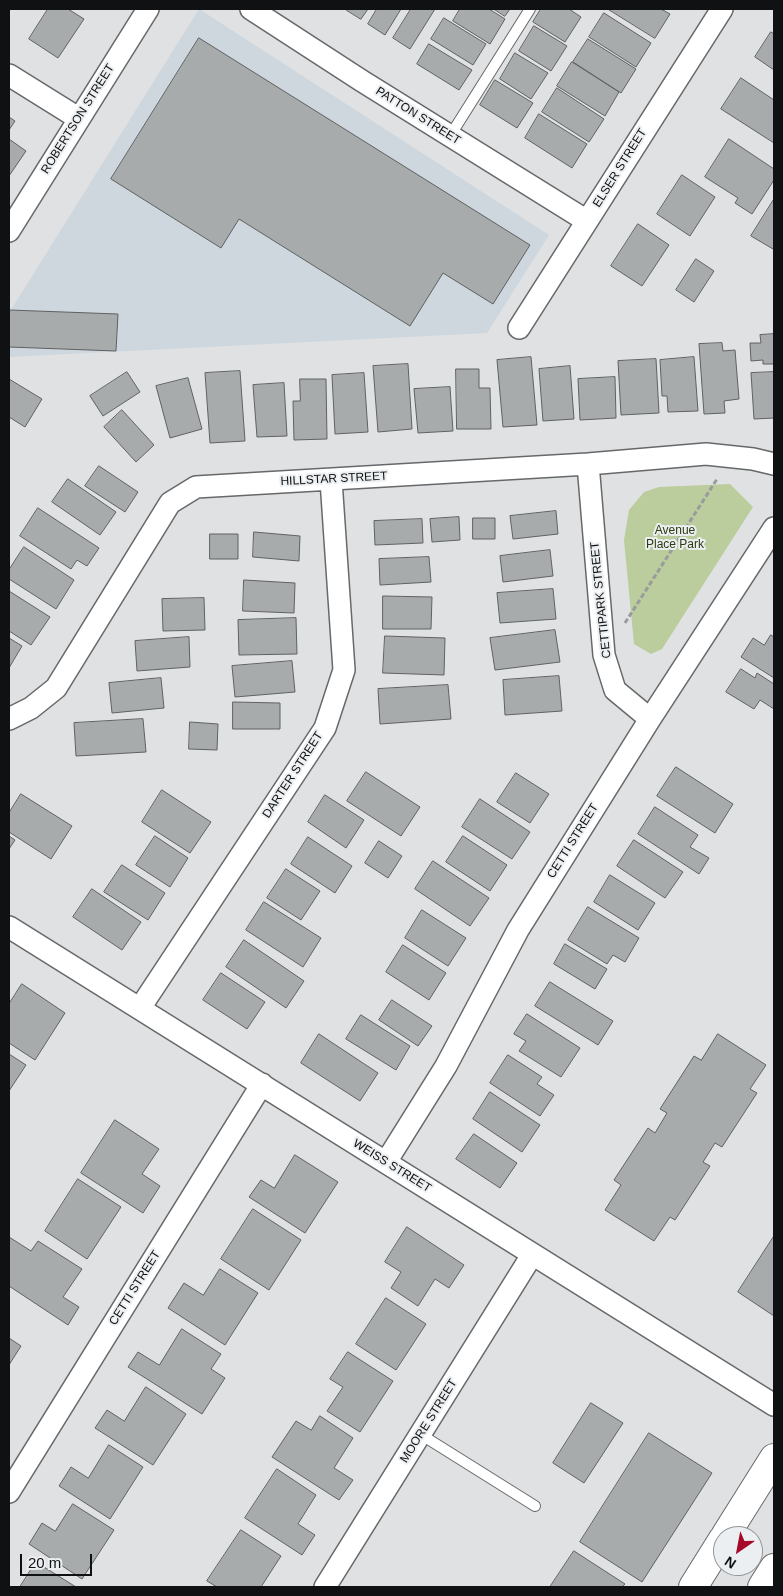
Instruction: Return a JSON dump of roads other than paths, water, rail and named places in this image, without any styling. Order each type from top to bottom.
[{"type":"main road","points":[[732,1526],[774,1458]]},
{"type":"main road","points":[[692,1587],[713,1555]]},
{"type":"main road","points":[[762,1587],[774,1568]]},
{"type":"street","name":"ROBERTSON STREET","points":[[9,231],[148,9]]},
{"type":"street","name":"PATTON STREET","points":[[251,9],[587,222]]},
{"type":"street","name":"ELSER STREET","points":[[519,328],[722,9]]},
{"type":"street","points":[[9,74],[78,118]]},
{"type":"street","name":"HILLSTAR STREET","points":[[9,719],[31,708],[56,688],[170,503],[196,487],[588,464],[706,454],[753,458],[774,464]]},
{"type":"street","name":"CETTIPARK STREET","points":[[588,464],[604,655],[615,690],[650,719]]},
{"type":"street","name":"DARTER STREET","points":[[140,1008],[325,728],[344,670],[332,480]]},
{"type":"street","name":"CETTI STREET","points":[[386,1162],[446,1066],[518,930],[650,719],[774,528]]},
{"type":"street","name":"WEISS STREET","points":[[9,927],[774,1405]]},
{"type":"street","name":"CETTI STREET","points":[[9,1492],[262,1084]]},
{"type":"street","name":"MOORE STREET","points":[[325,1587],[532,1255]]},
{"type":"lane","points":[[450,136],[530,9]]},
{"type":"lane","points":[[420,1434],[535,1506]]},
{"type":"park label","name":"Avenue Place Park","points":[[675,538]]}]
